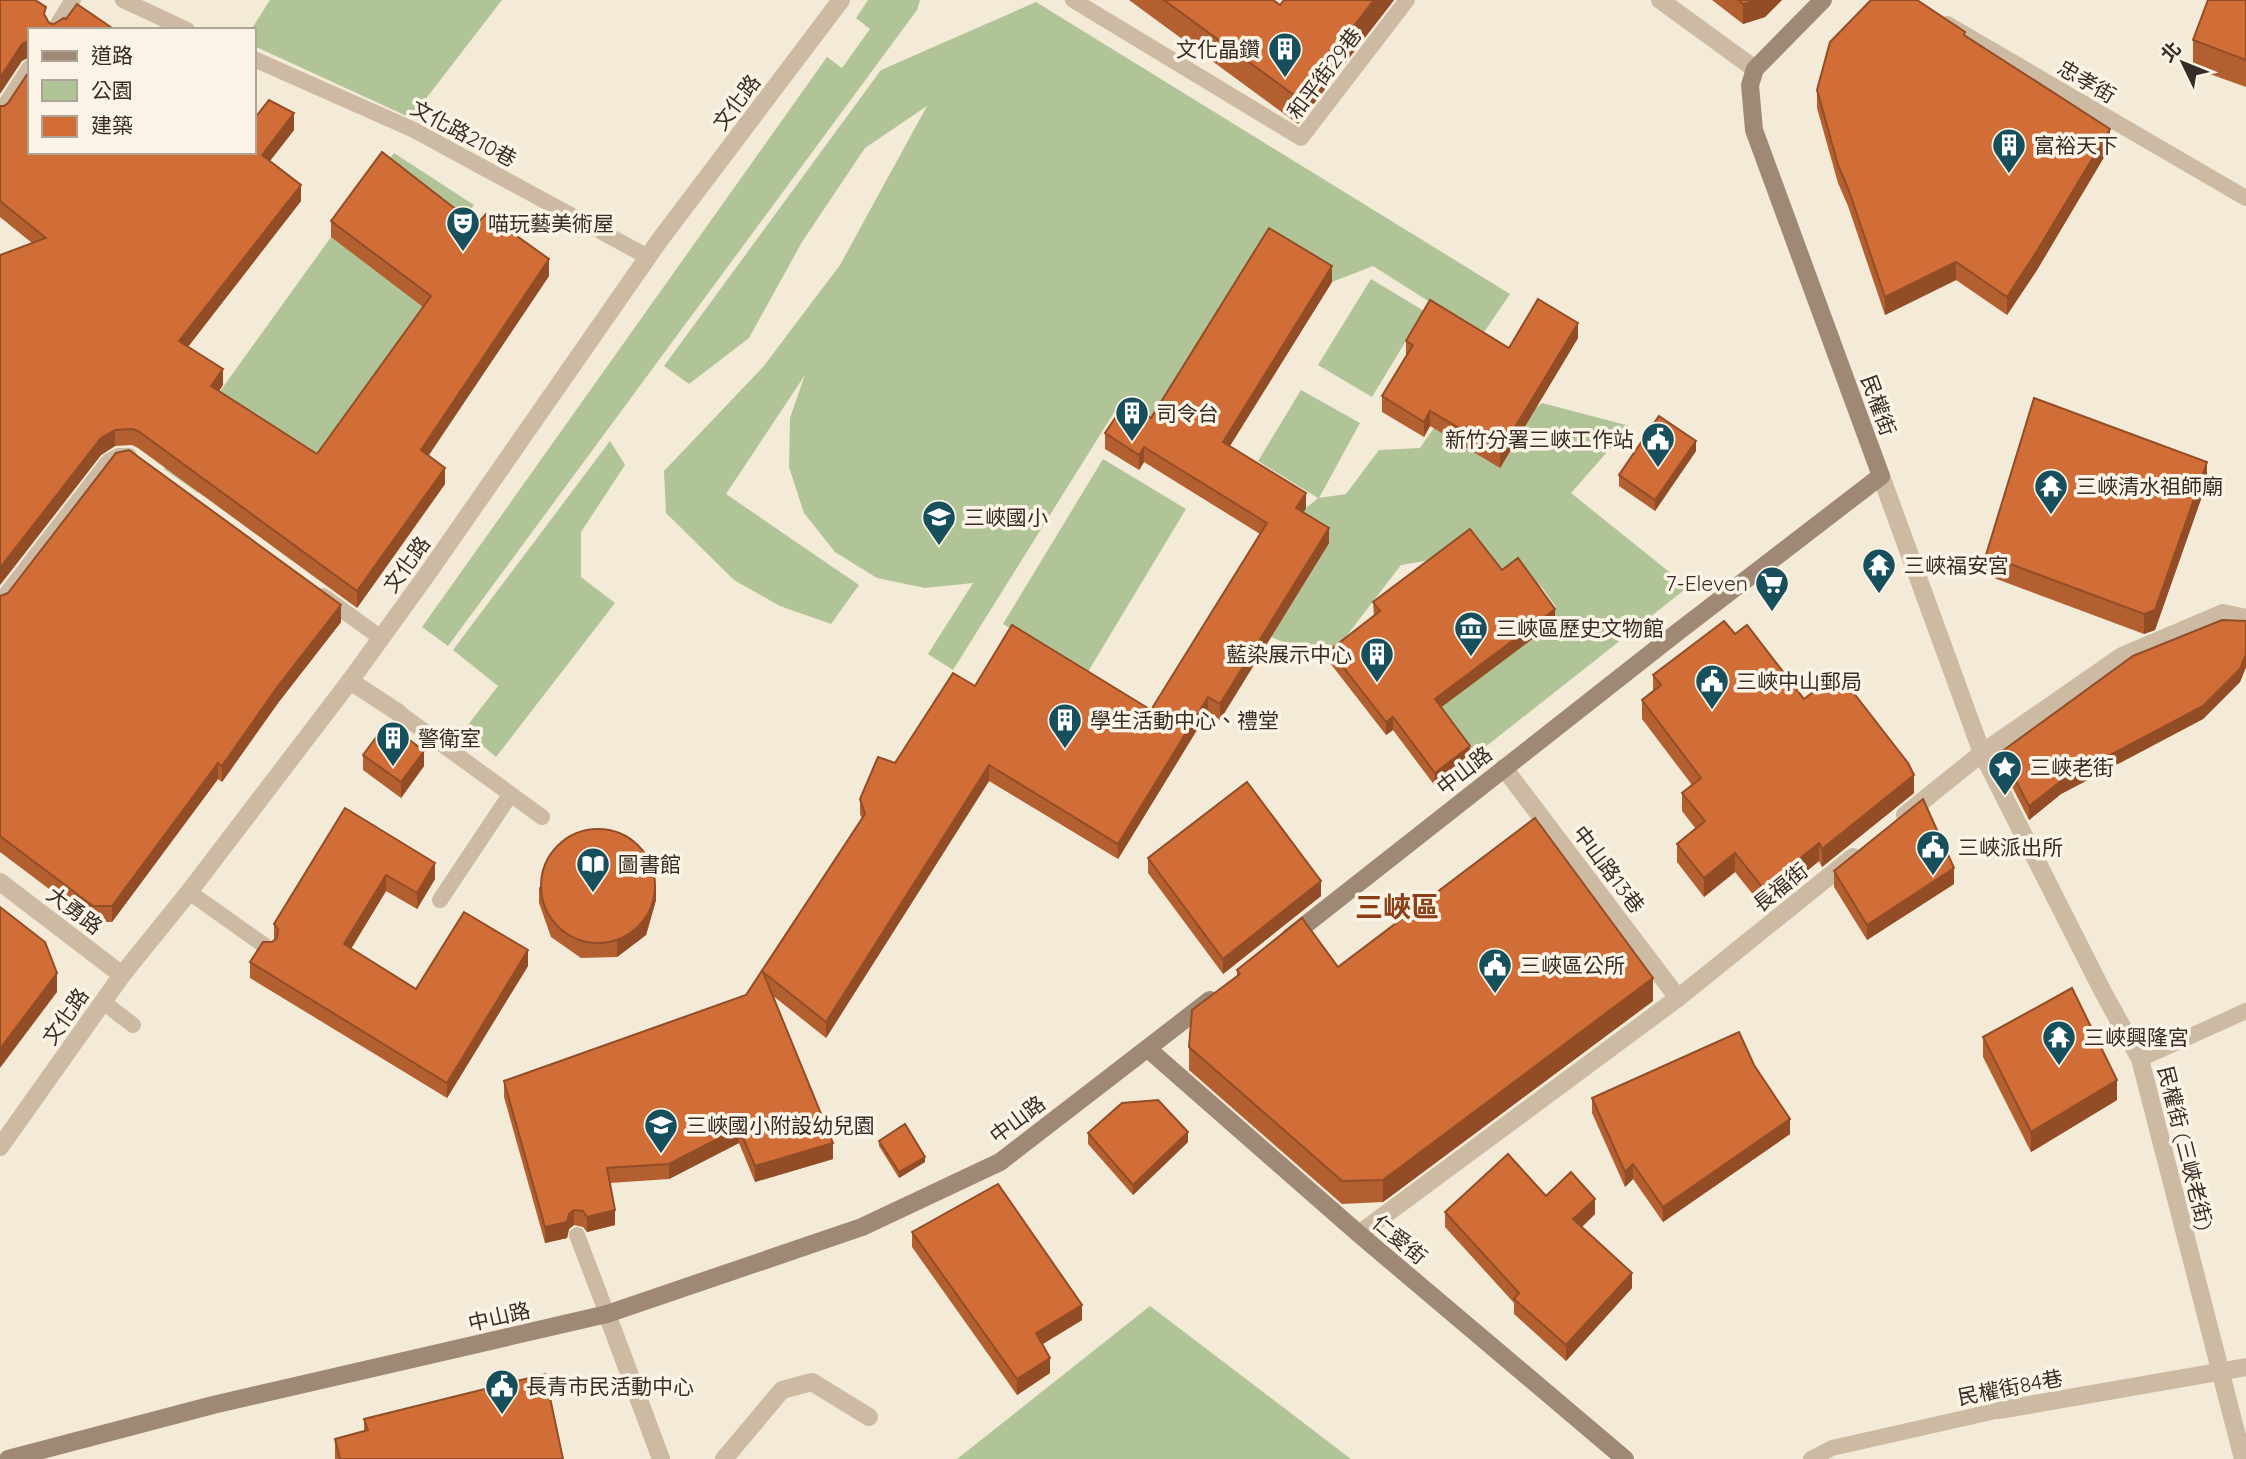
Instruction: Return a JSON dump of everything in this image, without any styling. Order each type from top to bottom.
[{"type":"street","name":"文化路","points":[[0,1147],[122,975],[350,681],[648,257],[841,0]]},
{"type":"street","points":[[1660,0],[1755,69],[1823,0]]},
{"type":"street","name":"民權街","points":[[1755,69],[1750,85],[1754,130],[1982,753]]},
{"type":"street","name":"中山路","points":[[1277,947],[1881,476]]},
{"type":"street","points":[[1895,823],[1982,753],[2122,656],[2223,613],[2246,618]]},
{"type":"street","points":[[350,681],[399,713]]},
{"type":"street","name":"民權街 (三峽老街)","points":[[1982,753],[2103,992],[2140,1059],[2243,1459]]},
{"type":"street","name":"中山路13巷","points":[[1504,768],[1678,998]]},
{"type":"street","name":"長福街","points":[[1359,1234],[1678,998],[1863,850]]},
{"type":"street","name":"大勇路","points":[[0,882],[122,975]]},
{"type":"street","name":"中山路","points":[[8,1459],[213,1405],[607,1314],[862,1227],[1000,1161],[1224,989]]},
{"type":"street","name":"仁愛街","points":[[1148,1049],[1359,1234],[1625,1459]]},
{"type":"street","points":[[607,1314],[661,1459]]},
{"type":"street","name":"民權街84巷","points":[[2000,1410],[2246,1367]]},
{"type":"street","points":[[724,1459],[782,1390],[812,1382],[869,1417]]},
{"type":"lane","points":[[55,28],[74,0]]},
{"type":"lane","points":[[123,0],[183,28]]},
{"type":"lane","name":"和平街29巷","points":[[1073,0],[1301,138],[1407,0]]},
{"type":"lane","name":"忠孝街","points":[[1929,14],[2246,198]]},
{"type":"lane","name":"文化路210巷","points":[[256,60],[414,130],[648,257]]},
{"type":"lane","points":[[0,113],[28,70]]},
{"type":"lane","points":[[0,602],[109,461],[119,456],[132,456],[142,464]]},
{"type":"lane","points":[[305,583],[381,638]]},
{"type":"lane","points":[[399,713],[542,817]]},
{"type":"lane","points":[[440,900],[510,795]]},
{"type":"lane","points":[[189,892],[268,948]]},
{"type":"lane","points":[[103,1002],[133,1025]]},
{"type":"lane","points":[[2140,1059],[2246,1012]]},
{"type":"lane","points":[[577,1235],[607,1314]]},
{"type":"lane","name":"民權街84巷","points":[[1811,1459],[1832,1448],[2000,1410]]},
{"type":"green space","points":[[270,0],[502,0],[411,118],[256,47],[256,28],[252,28]]},
{"type":"green space","points":[[868,0],[920,0],[917,10],[448,646],[422,627],[827,57],[842,68],[870,29],[856,18]]},
{"type":"green space","points":[[1036,2],[1510,294],[1482,335],[1373,266],[1332,282],[1269,244],[1158,423],[1126,417],[1115,411],[953,670],[928,654],[973,583],[925,588],[877,578],[835,552],[804,513],[789,467],[790,418],[805,375],[726,494],[859,585],[831,624],[780,606],[734,580],[666,513],[664,471],[763,367],[840,265],[927,106],[865,148],[802,242],[749,338],[689,384],[664,366],[881,70]]},
{"type":"green space","points":[[394,153],[474,205],[458,227],[382,169]]},
{"type":"green space","points":[[331,237],[433,310],[315,472],[245,425],[198,493],[164,469]]},
{"type":"green space","points":[[1371,279],[1424,311],[1372,397],[1318,365]]},
{"type":"green space","points":[[1301,390],[1360,423],[1319,498],[1346,494],[1379,450],[1420,448],[1440,419],[1506,432],[1542,403],[1630,426],[1571,493],[1688,587],[1470,759],[1435,712],[1556,607],[1541,586],[1534,591],[1502,583],[1448,557],[1401,565],[1328,660],[1271,637],[1296,523],[1306,508],[1318,498],[1258,461]]},
{"type":"green space","points":[[610,441],[625,465],[581,532],[581,577],[615,603],[496,757],[464,730],[498,686],[453,650]]},
{"type":"green space","points":[[1103,459],[1186,509],[1086,675],[1003,624]]},
{"type":"green space","points":[[1150,1306],[1351,1459],[957,1459]]},
{"type":"building","points":[[0,0],[35,0],[46,7],[44,14],[49,23],[54,24],[66,19],[77,4],[112,28],[28,28],[28,41],[22,44],[0,78]]},
{"type":"building","points":[[1164,0],[1273,0],[1280,5],[1284,0],[1374,0],[1298,98]]},
{"type":"building","points":[[1738,0],[1757,0],[1743,4]]},
{"type":"building","points":[[1871,0],[1917,0],[1965,32],[1964,35],[2110,129],[2007,297],[1956,262],[1885,297],[1838,165],[1817,90],[1830,42]]},
{"type":"building","points":[[2208,0],[2246,0],[2246,60],[2193,40]]},
{"type":"building","points":[[28,73],[28,154],[256,154],[256,116],[269,100],[294,113],[262,155],[301,185],[179,341],[223,369],[211,386],[317,454],[431,296],[331,221],[382,152],[476,225],[486,214],[549,259],[421,450],[445,468],[357,591],[132,429],[115,430],[101,438],[0,568],[0,255],[46,238],[0,201],[0,106],[8,103]]},
{"type":"building","points":[[1269,228],[1332,266],[1223,442],[1306,493],[1296,508],[1329,528],[1220,704],[1208,697],[1118,844],[989,765],[826,1022],[763,972],[833,1143],[755,1166],[739,1128],[669,1164],[607,1168],[615,1210],[587,1217],[583,1211],[574,1210],[569,1214],[567,1222],[545,1227],[504,1081],[746,995],[865,814],[860,799],[878,757],[895,763],[953,673],[975,686],[1012,625],[1151,710],[1267,523],[1144,447],[1139,455],[1105,433],[1126,402],[1151,418]]},
{"type":"building","points":[[1538,299],[1578,323],[1500,452],[1430,411],[1424,422],[1382,396],[1413,345],[1406,341],[1430,300],[1509,348]]},
{"type":"building","name":"三峽清水祖師廟","points":[[2034,398],[2207,462],[2155,610],[2144,614],[1986,555]]},
{"type":"building","name":"新竹分署三峽工作站","points":[[1659,416],[1696,441],[1655,500],[1619,475]]},
{"type":"building","points":[[129,450],[341,605],[278,686],[222,766],[218,763],[112,906],[93,906],[0,836],[0,596],[8,593],[116,453]]},
{"type":"building","points":[[1470,529],[1502,570],[1518,558],[1555,609],[1435,699],[1470,746],[1435,773],[1393,717],[1386,722],[1330,650],[1380,611],[1373,602]]},
{"type":"building","points":[[2222,620],[2246,621],[2246,654],[2240,669],[2203,706],[2061,781],[2029,806],[2001,752],[2133,656]]},
{"type":"building","points":[[1724,621],[1735,634],[1747,625],[1804,699],[1838,673],[1908,763],[1914,775],[1822,849],[1819,843],[1763,888],[1735,853],[1704,878],[1677,844],[1705,821],[1682,793],[1701,778],[1642,700],[1661,685],[1653,675]]},
{"type":"building","points":[[387,723],[424,751],[401,782],[363,755]]},
{"type":"building","points":[[1247,782],[1321,881],[1223,959],[1148,858]]},
{"type":"building","points":[[1923,799],[1954,868],[1867,925],[1834,871]]},
{"type":"building","points":[[345,808],[435,863],[417,893],[386,875],[344,944],[416,989],[464,912],[528,950],[447,1083],[250,962],[263,942],[272,942],[277,938],[278,929],[274,924]]},
{"type":"building","points":[[1535,818],[1653,978],[1383,1180],[1342,1181],[1189,1047],[1192,1010],[1240,974],[1237,970],[1302,918],[1338,967]]},
{"type":"building","points":[[598,829],[620,833],[638,846],[651,864],[655,886],[651,908],[638,926],[620,939],[598,943],[576,939],[558,926],[545,908],[541,886],[545,864],[558,846],[576,833]]},
{"type":"building","points":[[0,907],[45,942],[57,973],[0,1049]]},
{"type":"building","points":[[2072,988],[2117,1080],[2031,1132],[1983,1037]]},
{"type":"building","points":[[1739,1032],[1754,1065],[1790,1119],[1663,1207],[1633,1164],[1625,1172],[1592,1098]]},
{"type":"building","points":[[1158,1100],[1188,1132],[1133,1185],[1088,1133],[1122,1103]]},
{"type":"building","points":[[905,1124],[925,1157],[899,1172],[879,1141]]},
{"type":"building","points":[[1508,1154],[1546,1196],[1571,1172],[1595,1199],[1573,1219],[1632,1273],[1566,1345],[1514,1299],[1519,1293],[1445,1212]]},
{"type":"building","points":[[998,1184],[1082,1305],[1036,1333],[1050,1358],[1017,1379],[912,1232]]},
{"type":"building","name":"長青市民活動中心","points":[[545,1374],[563,1459],[340,1459],[335,1439],[368,1430],[364,1419]]},
{"type":"place","name":"文化晶鑽","points":[[1285,79]]},
{"type":"place","name":"富裕天下","points":[[2009,175]]},
{"type":"place","name":"喵玩藝美術屋","points":[[463,253]]},
{"type":"place","name":"司令台","points":[[1132,443]]},
{"type":"place","name":"新竹分署三峽工作站","points":[[1658,469]]},
{"type":"place","name":"三峽清水祖師廟","points":[[2051,516]]},
{"type":"place","name":"三峽國小","points":[[939,547]]},
{"type":"place","name":"三峽福安宮","points":[[1879,595]]},
{"type":"place","name":"7-Eleven","points":[[1772,613]]},
{"type":"place","name":"三峽區歷史文物館","points":[[1471,658]]},
{"type":"place","name":"藍染展示中心","points":[[1377,684]]},
{"type":"place","name":"三峽中山郵局","points":[[1712,711]]},
{"type":"place","name":"學生活動中心、禮堂","points":[[1065,750]]},
{"type":"place","name":"警衛室","points":[[393,768]]},
{"type":"place","name":"三峽老街","points":[[2005,797]]},
{"type":"place","name":"三峽派出所","points":[[1933,877]]},
{"type":"place","name":"圖書館","points":[[593,894]]},
{"type":"place","name":"三峽區公所","points":[[1495,995]]},
{"type":"place","name":"三峽興隆宮","points":[[2059,1067]]},
{"type":"place","name":"三峽國小附設幼兒園","points":[[661,1155]]},
{"type":"place","name":"長青市民活動中心","points":[[502,1416]]},
{"type":"district","name":"三峽區","points":[[1397,906]]}]
